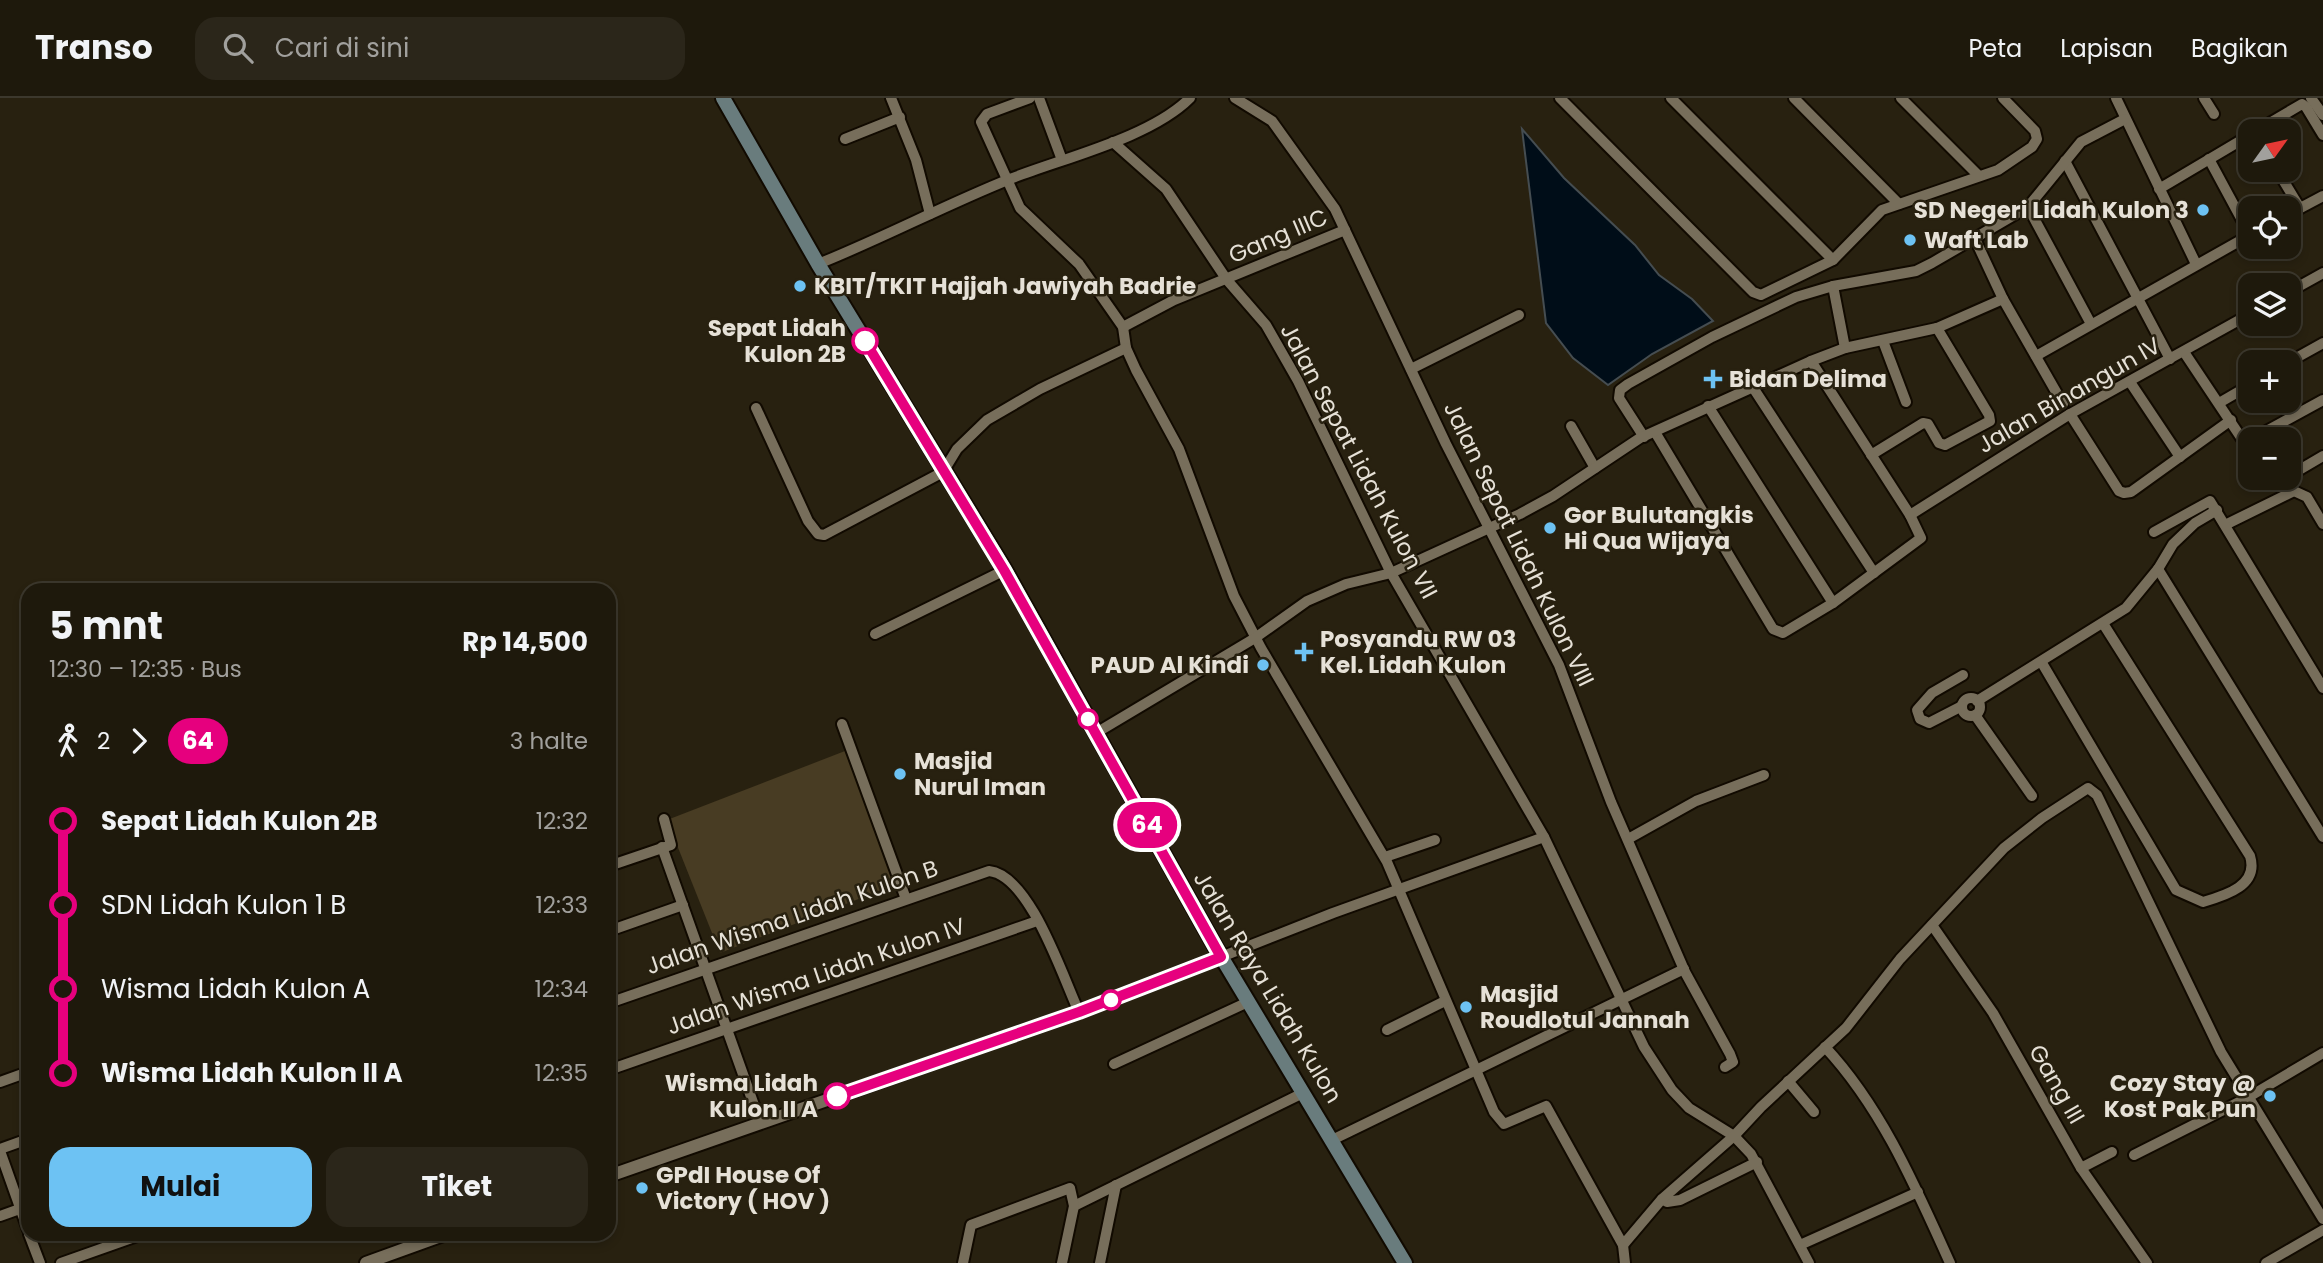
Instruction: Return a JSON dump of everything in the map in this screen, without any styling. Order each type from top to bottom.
[{"type":"main road","name":"Jalan Raya Lidah Kulon","points":[[723,98],[818,264],[1004,570],[1221,957],[1405,1263]]},
{"type":"street","points":[[891,98],[900,117],[930,214]]},
{"type":"street","points":[[1030,98],[987,114],[981,122],[1020,208],[1079,264],[1123,327],[1126,348],[1179,449],[1234,596],[1255,638],[1385,857],[1445,1001],[1501,1123],[1507,1123],[1546,1106],[1623,1245],[1625,1263]]},
{"type":"street","points":[[1040,98],[1062,160]]},
{"type":"street","points":[[818,264],[1008,180],[1113,142],[1146,126],[1190,98]]},
{"type":"street","name":"Jalan Sepat Lidah Kulon VIII","points":[[1235,98],[1272,121],[1323,190],[1345,230],[1488,528],[1559,665],[1628,839],[1684,969],[1730,1054],[1733,1062],[1726,1067]]},
{"type":"street","points":[[1560,98],[1753,292],[1761,295],[1832,260],[1882,210],[1998,170],[2032,147],[2038,139],[2035,131],[2003,98]]},
{"type":"street","points":[[1671,98],[1832,260]]},
{"type":"street","points":[[1794,98],[1899,204]]},
{"type":"street","points":[[1901,98],[1979,176]]},
{"type":"street","points":[[2116,98],[2196,264]]},
{"type":"street","points":[[2204,98],[2214,114]]},
{"type":"street","points":[[2311,98],[2323,115]]},
{"type":"street","points":[[2276,119],[2301,104],[2306,107],[2323,135]]},
{"type":"street","points":[[845,139],[900,117]]},
{"type":"street","points":[[1644,437],[1619,398],[1620,390],[1628,384],[1712,337],[1797,297],[1833,286],[1916,271],[2028,207],[2081,142],[2124,119]]},
{"type":"street","name":"Jalan Sepat Lidah Kulon VII","points":[[1113,142],[1166,189],[1227,280],[1265,326],[1298,381],[1391,573],[1544,837],[1602,955],[1620,1002],[1672,1090],[1689,1108],[1734,1136],[1757,1162],[1810,1263]]},
{"type":"street","points":[[2159,189],[2238,142]]},
{"type":"street","points":[[2209,159],[2238,213]]},
{"type":"street","points":[[2065,161],[2170,359]]},
{"type":"street","points":[[2301,207],[2323,196]]},
{"type":"street","points":[[2028,207],[2091,324]]},
{"type":"street","name":"Gang IIIC","points":[[1123,327],[1174,300],[1345,230]]},
{"type":"street","points":[[1975,239],[2003,299],[2063,404]]},
{"type":"street","points":[[2036,356],[2238,241]]},
{"type":"street","points":[[2301,285],[2323,272]]},
{"type":"street","points":[[1833,286],[1845,348]]},
{"type":"street","points":[[1096,733],[1255,638],[1307,601],[1327,591],[1391,573],[1488,528],[1553,496],[1644,437],[1708,406],[1845,348],[1937,328],[2003,299]]},
{"type":"street","points":[[1411,369],[1518,315]]},
{"type":"street","name":"Jalan Binangun IV","points":[[1910,515],[2070,414],[2238,321]]},
{"type":"street","points":[[1871,456],[1923,423],[1928,424],[1939,443],[1945,445],[1990,421],[1937,328]]},
{"type":"street","points":[[1883,341],[1906,401]]},
{"type":"street","points":[[2301,355],[2323,343]]},
{"type":"street","points":[[756,408],[808,521],[818,534],[824,535],[840,529],[943,472],[957,449],[987,419],[1040,389],[1126,348]]},
{"type":"street","points":[[2184,352],[2238,428]]},
{"type":"street","points":[[1655,432],[1776,632],[1792,628],[1833,603],[1920,541],[1920,532],[1910,515],[1811,361]]},
{"type":"street","points":[[2130,382],[2180,457]]},
{"type":"street","points":[[1752,386],[1874,572]]},
{"type":"street","points":[[2219,403],[2238,392]]},
{"type":"street","points":[[2277,427],[2323,400]]},
{"type":"street","points":[[1708,406],[1833,603]]},
{"type":"street","points":[[2070,414],[2122,493],[2131,492],[2231,420]]},
{"type":"street","points":[[1571,426],[1595,468]]},
{"type":"street","points":[[2301,469],[2323,456]]},
{"type":"street","points":[[2227,524],[2294,492],[2307,497],[2323,524]]},
{"type":"street","points":[[2154,532],[2210,501],[2227,524],[2323,688]]},
{"type":"street","points":[[1963,675],[1932,693],[1917,709],[1920,719],[1929,723],[1962,706],[1966,699],[1977,701],[2104,625],[2134,600],[2173,544],[2195,523],[2217,510]]},
{"type":"street","points":[[2158,569],[2323,837]]},
{"type":"street","points":[[875,634],[1004,570]]},
{"type":"street","points":[[2042,663],[2176,890],[2203,902],[2236,889],[2252,877],[2254,868],[2250,856],[2104,625]]},
{"type":"street","points":[[1962,706],[1968,716],[1975,715],[1980,708],[1977,701]]},
{"type":"street","points":[[1975,715],[2032,796]]},
{"type":"street","points":[[842,724],[906,899]]},
{"type":"street","points":[[1628,839],[1696,801],[1763,775]]},
{"type":"street","points":[[1623,1245],[1662,1199],[1734,1136],[1788,1081],[1846,1028],[1932,925],[2004,848],[2075,794],[2091,789],[2097,795],[2170,952],[2247,1098],[2323,1219]]},
{"type":"street","points":[[616,863],[668,847],[671,841],[664,819]]},
{"type":"street","points":[[616,1173],[1079,1012],[1399,888],[1544,837]]},
{"type":"street","points":[[1385,857],[1436,839]]},
{"type":"street","points":[[662,847],[760,1122]]},
{"type":"street","name":"Jalan Wisma Lidah Kulon B","points":[[616,1001],[989,871],[1008,879],[1022,892],[1037,921]]},
{"type":"street","points":[[616,929],[683,905]]},
{"type":"street","points":[[1037,921],[1079,1012]]},
{"type":"street","name":"Jalan Wisma Lidah Kulon IV","points":[[616,1068],[1037,921]]},
{"type":"street","name":"Gang III","points":[[1932,925],[1993,1013],[2081,1168],[2147,1263]]},
{"type":"street","points":[[1332,1140],[1684,969]]},
{"type":"street","points":[[1387,1030],[1445,1001]]},
{"type":"street","points":[[1114,1065],[1248,1002]]},
{"type":"street","points":[[1825,1047],[1863,1092],[1918,1192],[1951,1263]]},
{"type":"street","points":[[2134,1155],[2247,1098],[2323,1053]]},
{"type":"street","points":[[0,1082],[21,1074]]},
{"type":"street","points":[[1788,1081],[1814,1112]]},
{"type":"street","points":[[1074,1206],[1303,1093]]},
{"type":"street","points":[[21,1142],[0,1150],[21,1201]]},
{"type":"street","points":[[2081,1168],[2112,1152]]},
{"type":"street","points":[[1662,1199],[1667,1202],[1680,1200],[1757,1162]]},
{"type":"street","points":[[1100,1263],[1116,1185]]},
{"type":"street","points":[[963,1263],[971,1225],[1070,1188],[1074,1206],[1062,1263]]},
{"type":"street","points":[[1800,1245],[1918,1192]]},
{"type":"street","points":[[0,1216],[21,1209]]},
{"type":"street","points":[[2266,1263],[2323,1230]]},
{"type":"street","points":[[32,1241],[40,1263]]},
{"type":"street","points":[[61,1263],[123,1241]]},
{"type":"street","points":[[366,1263],[424,1241]]},
{"type":"shaded area","points":[[1522,129],[1564,178],[1635,245],[1659,275],[1692,299],[1713,321],[1652,354],[1608,385],[1573,358],[1546,323]]},
{"type":"shaded area","points":[[845,751],[897,884],[720,953],[667,820]]},
{"type":"bus line","name":"64","points":[[837,1096],[1079,1012],[1221,957],[1004,570],[865,341]]},
{"type":"place","name":"SD Negeri Lidah Kulon 3","points":[[2203,210]]},
{"type":"place","name":"Waft Lab","points":[[1910,240]]},
{"type":"place","name":"KBIT/TKIT Hajjah Jawiyah Badrie","points":[[800,286]]},
{"type":"place","name":"Sepat Lidah Kulon 2B","points":[[865,341]]},
{"type":"place","name":"Bidan Delima","points":[[1713,379]]},
{"type":"place","name":"Gor Bulutangkis Hi Qua Wijaya","points":[[1550,528]]},
{"type":"place","name":"Posyandu RW 03 Kel. Lidah Kulon","points":[[1304,652]]},
{"type":"place","name":"PAUD Al Kindi","points":[[1263,665]]},
{"type":"place","name":"Masjid Nurul Iman","points":[[900,774]]},
{"type":"place","name":"Masjid Roudlotul Jannah","points":[[1466,1007]]},
{"type":"place","name":"Wisma Lidah Kulon II A","points":[[837,1096]]},
{"type":"place","name":"Cozy Stay @ Kost Pak Pun","points":[[2270,1096]]},
{"type":"place","name":"GPdI House Of Victory ( HOV )","points":[[642,1188]]}]
